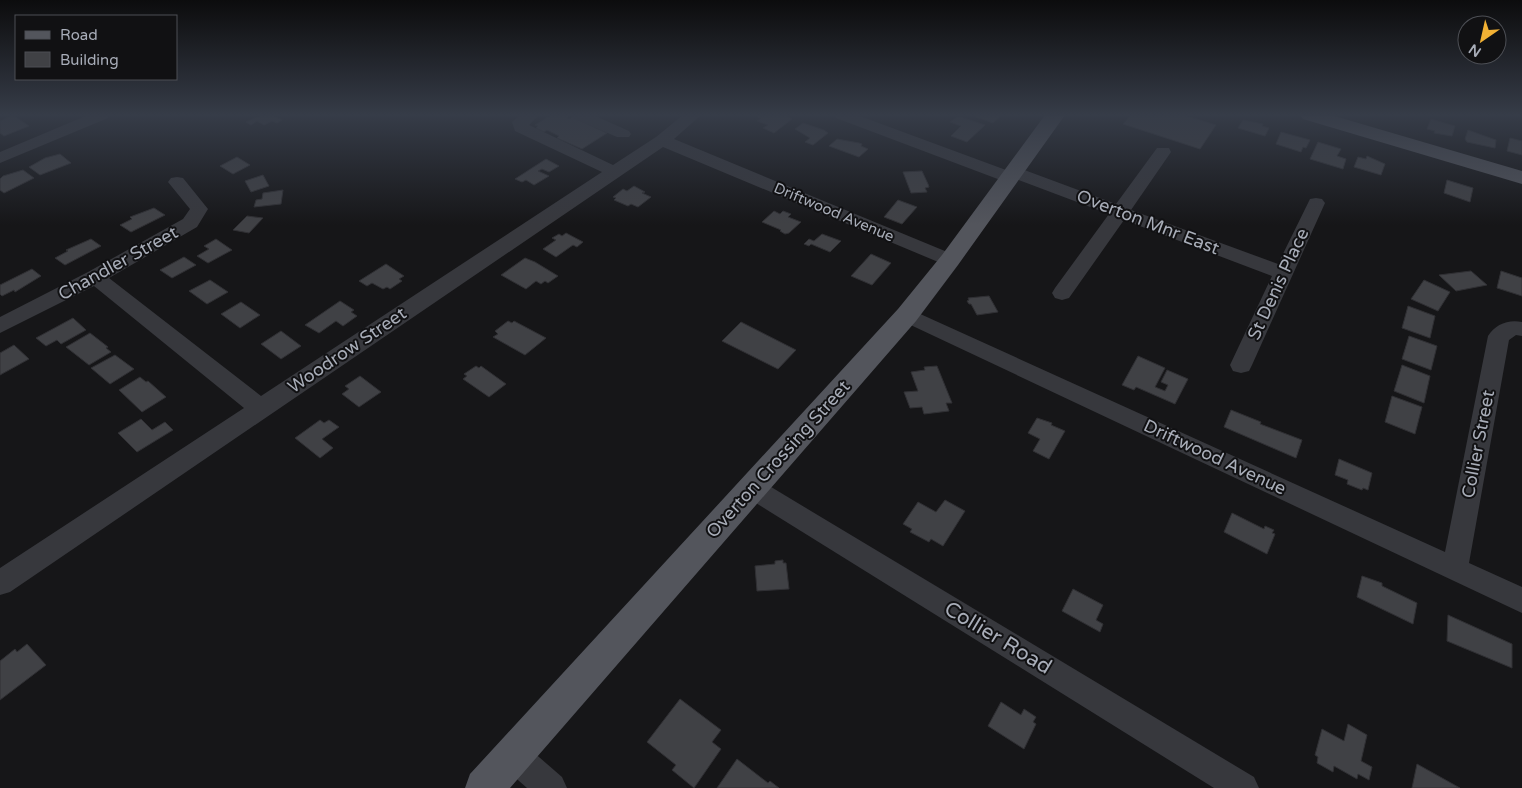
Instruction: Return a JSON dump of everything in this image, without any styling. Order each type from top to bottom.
[{"type":"main road","name":"Overton Crossing Street","points":[[484,788],[907,315],[950,260],[1027,152]]},
{"type":"main road","points":[[1434,152],[1522,178]]},
{"type":"street","points":[[0,158],[15,152]]},
{"type":"street","points":[[571,152],[614,172]]},
{"type":"street","name":"Woodrow Street","points":[[0,584],[644,152]]},
{"type":"street","name":"Driftwood Avenue","points":[[690,152],[950,260]]},
{"type":"street","name":"Overton Mnr East","points":[[947,152],[1120,212],[1283,273]]},
{"type":"street","points":[[1062,293],[1163,152]]},
{"type":"street","name":"Chandler Street","points":[[0,326],[95,277],[190,223],[199,209],[178,182]]},
{"type":"street","name":"St Denis Place","points":[[1240,365],[1316,203]]},
{"type":"street","points":[[95,277],[260,408]]},
{"type":"street","name":"Driftwood Avenue","points":[[907,315],[1522,600]]},
{"type":"street","name":"Collier Street","points":[[1455,568],[1499,336],[1517,328]]},
{"type":"street","name":"Collier Road","points":[[752,488],[1243,788]]},
{"type":"street","points":[[513,755],[551,788]]},
{"type":"building","points":[[845,152],[865,152],[859,157]]},
{"type":"building","points":[[1313,152],[1339,152],[1337,156],[1346,159],[1343,169],[1310,159]]},
{"type":"building","points":[[1510,152],[1522,152],[1522,155]]},
{"type":"building","points":[[60,154],[71,163],[40,175],[29,167],[45,158]]},
{"type":"building","points":[[1367,156],[1385,164],[1381,175],[1354,167],[1358,157],[1366,159]]},
{"type":"building","points":[[237,157],[250,165],[233,174],[220,166]]},
{"type":"building","points":[[546,159],[559,166],[549,172],[542,169],[538,171],[549,176],[534,185],[526,180],[522,182],[515,179]]},
{"type":"building","points":[[23,170],[34,178],[4,193],[0,190],[0,179],[3,176]]},
{"type":"building","points":[[922,171],[929,187],[925,188],[927,192],[911,193],[903,172]]},
{"type":"building","points":[[263,175],[269,186],[251,192],[245,181]]},
{"type":"building","points":[[1447,180],[1473,188],[1470,202],[1444,193]]},
{"type":"building","points":[[634,186],[645,192],[642,193],[651,197],[638,207],[631,204],[628,206],[614,200],[616,198],[613,197],[623,189],[627,191]]},
{"type":"building","points":[[283,190],[281,204],[254,207],[256,200],[262,199],[263,193]]},
{"type":"building","points":[[898,200],[917,207],[902,224],[884,217]]},
{"type":"building","points":[[154,208],[165,215],[131,232],[120,225],[132,219],[130,217]]},
{"type":"building","points":[[774,211],[780,214],[783,211],[791,214],[788,217],[801,222],[789,233],[785,234],[781,230],[762,222]]},
{"type":"building","points":[[247,216],[263,218],[249,233],[233,230]]},
{"type":"building","points":[[566,233],[583,242],[577,247],[573,245],[556,257],[543,249],[556,240],[552,238]]},
{"type":"building","points":[[822,234],[841,241],[830,252],[811,244],[809,246],[804,244],[809,239],[814,241]]},
{"type":"building","points":[[91,239],[101,246],[65,265],[55,258],[68,251],[66,250]]},
{"type":"building","points":[[216,239],[232,250],[208,263],[197,256],[209,249],[204,246]]},
{"type":"building","points":[[871,254],[891,263],[872,285],[851,276]]},
{"type":"building","points":[[184,257],[196,265],[172,278],[160,270]]},
{"type":"building","points":[[525,258],[558,276],[548,283],[545,281],[541,284],[536,281],[526,289],[501,275]]},
{"type":"building","points":[[386,264],[404,276],[399,279],[402,281],[390,289],[387,287],[383,289],[372,283],[367,286],[359,281]]},
{"type":"building","points":[[32,269],[41,276],[15,292],[14,290],[2,296],[0,294],[0,285]]},
{"type":"building","points":[[1471,271],[1487,285],[1456,291],[1439,275]]},
{"type":"building","points":[[1501,271],[1522,278],[1522,296],[1497,288]]},
{"type":"building","points":[[210,280],[228,292],[207,304],[189,291]]},
{"type":"building","points":[[1424,280],[1450,292],[1438,311],[1411,299]]},
{"type":"building","points":[[989,296],[998,312],[977,315],[971,304],[967,301],[969,300],[968,298]]},
{"type":"building","points":[[340,301],[354,310],[351,312],[357,316],[343,326],[336,321],[319,333],[305,325]]},
{"type":"building","points":[[241,302],[260,315],[240,328],[221,314]]},
{"type":"building","points":[[1408,306],[1435,316],[1430,338],[1402,328]]},
{"type":"building","points":[[73,318],[86,330],[61,344],[57,340],[46,346],[36,338]]},
{"type":"building","points":[[508,321],[512,323],[514,321],[546,338],[525,355],[493,337],[498,334],[495,331]]},
{"type":"building","points":[[741,322],[796,350],[778,369],[722,341]]},
{"type":"building","points":[[281,331],[301,346],[281,359],[261,344]]},
{"type":"building","points":[[90,333],[108,347],[106,348],[111,352],[89,365],[66,347]]},
{"type":"building","points":[[1409,336],[1437,346],[1431,370],[1402,359]]},
{"type":"building","points":[[14,345],[29,359],[0,375],[0,353]]},
{"type":"building","points":[[115,355],[134,369],[110,384],[91,368]]},
{"type":"building","points":[[1138,356],[1165,368],[1155,387],[1165,391],[1168,385],[1161,382],[1167,370],[1188,379],[1175,404],[1136,387],[1134,390],[1122,385]]},
{"type":"building","points":[[1402,365],[1430,376],[1424,403],[1394,391]]},
{"type":"building","points":[[476,366],[479,368],[481,366],[506,384],[489,397],[463,379],[467,376],[464,374]]},
{"type":"building","points":[[937,366],[952,403],[946,403],[949,411],[924,414],[922,407],[910,408],[904,392],[918,391],[911,372],[925,370],[924,367]]},
{"type":"building","points":[[360,376],[381,392],[359,407],[342,394],[349,389],[345,386]]},
{"type":"building","points":[[140,377],[146,382],[148,381],[166,397],[142,412],[119,390]]},
{"type":"building","points":[[1392,396],[1422,407],[1415,434],[1385,422]]},
{"type":"building","points":[[1231,410],[1261,422],[1260,424],[1302,440],[1296,458],[1224,427]]},
{"type":"building","points":[[1037,418],[1052,423],[1051,425],[1065,431],[1049,459],[1033,451],[1040,439],[1028,433]]},
{"type":"building","points":[[141,419],[152,430],[165,422],[173,430],[137,452],[118,433]]},
{"type":"building","points":[[320,420],[324,423],[329,420],[339,427],[322,439],[333,448],[320,458],[295,438]]},
{"type":"building","points":[[1339,459],[1372,473],[1368,490],[1363,488],[1362,490],[1347,484],[1348,480],[1335,475]]},
{"type":"building","points":[[945,500],[965,511],[943,546],[931,539],[929,542],[910,532],[912,529],[903,524],[918,502],[936,512]]},
{"type":"building","points":[[1232,513],[1264,529],[1265,526],[1274,530],[1272,533],[1275,534],[1267,554],[1224,532]]},
{"type":"building","points":[[783,560],[783,563],[786,563],[789,589],[757,591],[755,566],[775,564],[775,561]]},
{"type":"building","points":[[1362,576],[1382,583],[1382,586],[1417,603],[1413,624],[1357,597]]},
{"type":"building","points":[[1073,589],[1103,605],[1096,620],[1103,624],[1100,632],[1062,611]]},
{"type":"building","points":[[1448,615],[1512,644],[1512,668],[1447,641]]},
{"type":"building","points":[[27,644],[46,665],[0,700],[0,661],[15,649],[17,652]]},
{"type":"building","points":[[680,699],[721,730],[712,742],[721,749],[694,788],[672,770],[676,765],[647,742]]},
{"type":"building","points":[[1001,702],[1021,715],[1024,709],[1036,717],[1033,722],[1036,724],[1024,749],[988,726]]},
{"type":"building","points":[[1348,724],[1367,735],[1361,761],[1372,767],[1369,780],[1358,774],[1357,779],[1334,766],[1333,772],[1317,763],[1318,757],[1315,755],[1322,729],[1344,741]]},
{"type":"building","points":[[737,759],[768,783],[770,781],[779,788],[717,788]]},
{"type":"building","points":[[1417,764],[1460,788],[1412,788]]}]
